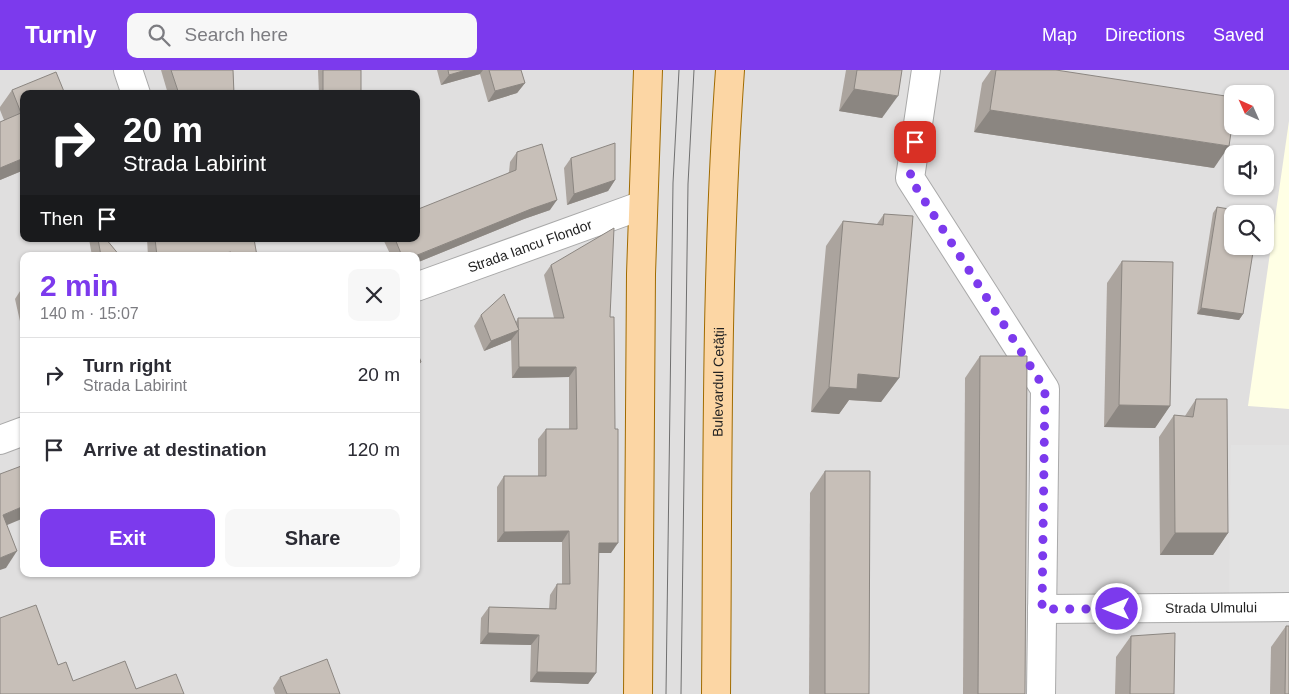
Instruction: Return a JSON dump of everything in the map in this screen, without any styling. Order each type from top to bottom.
[{"type":"main road","points":[[638,694],[643,205],[648,70]]},
{"type":"main road","name":"Bulevardul Cetății","points":[[716,694],[720,268],[723,165],[730,70]]},
{"type":"street","points":[[128,70],[135,90]]},
{"type":"street","points":[[926,70],[910,178],[1045,389],[1041,694]]},
{"type":"street","name":"Strada Iancu Flondor","points":[[420,286],[643,205]]},
{"type":"street","points":[[0,440],[20,432]]},
{"type":"street","name":"Strada Ulmului","points":[[1042,609],[1289,607]]},
{"type":"shaded area","points":[[0,70],[1289,70],[1289,694],[0,694]]},
{"type":"shaded area","points":[[1289,121],[1289,409],[1248,406],[1270,255],[1274,255],[1274,225]]},
{"type":"shaded area","points":[[1231,445],[1289,445],[1289,595],[1229,594]]},
{"type":"building","points":[[171,70],[233,70],[234,90],[178,90]]},
{"type":"building","points":[[323,70],[361,70],[361,90],[323,90]]},
{"type":"building","points":[[448,70],[466,70],[449,75]]},
{"type":"building","points":[[489,70],[521,70],[525,83],[495,91]]},
{"type":"building","points":[[857,70],[902,70],[898,96],[854,89]]},
{"type":"building","points":[[996,70],[1056,70],[1224,96],[1224,135],[1231,135],[1229,145],[1224,145],[990,110]]},
{"type":"building","points":[[56,72],[63,90],[20,90],[20,110],[12,90]]},
{"type":"building","points":[[20,113],[20,160],[0,168],[0,122]]},
{"type":"building","points":[[615,143],[615,180],[574,194],[571,158]]},
{"type":"building","points":[[542,144],[557,200],[420,254],[420,252],[400,252],[396,242],[420,242],[420,208],[516,170],[517,152]]},
{"type":"building","points":[[1217,207],[1224,208],[1224,255],[1253,255],[1243,314],[1201,308]]},
{"type":"building","points":[[884,214],[913,216],[899,378],[858,374],[857,389],[829,387],[843,221],[883,225]]},
{"type":"building","points":[[614,228],[610,317],[614,317],[615,429],[618,429],[618,543],[599,543],[596,673],[537,672],[539,635],[488,633],[489,607],[556,609],[557,584],[570,584],[569,531],[504,532],[504,476],[546,476],[546,429],[577,429],[576,367],[519,367],[518,318],[564,318],[551,265]]},
{"type":"building","points":[[99,242],[108,242],[117,252],[100,252]]},
{"type":"building","points":[[155,242],[255,242],[256,252],[231,252],[157,252]]},
{"type":"building","points":[[1122,261],[1173,262],[1170,406],[1119,405]]},
{"type":"building","points":[[504,294],[519,330],[491,341],[481,315]]},
{"type":"building","points":[[980,356],[1027,356],[1025,694],[978,694]]},
{"type":"building","points":[[1196,399],[1227,399],[1228,533],[1175,533],[1174,415],[1193,417]]},
{"type":"building","points":[[20,466],[20,508],[3,515],[17,551],[0,558],[0,474]]},
{"type":"building","points":[[825,471],[870,471],[869,694],[825,694]]},
{"type":"building","points":[[36,605],[58,665],[66,662],[73,681],[125,661],[136,689],[176,674],[184,694],[0,694],[0,618]]},
{"type":"building","points":[[1286,626],[1289,626],[1289,694],[1285,694]]},
{"type":"building","points":[[1175,633],[1174,694],[1130,694],[1131,636]]},
{"type":"building","points":[[327,659],[340,694],[287,694],[280,677]]},
{"type":"tram line","points":[[666,694],[673,183],[679,70]]},
{"type":"tram line","points":[[681,694],[688,184],[694,70]]},
{"type":"route","points":[[915,142],[910,178],[1045,389],[1042,609],[1117,609]]}]
